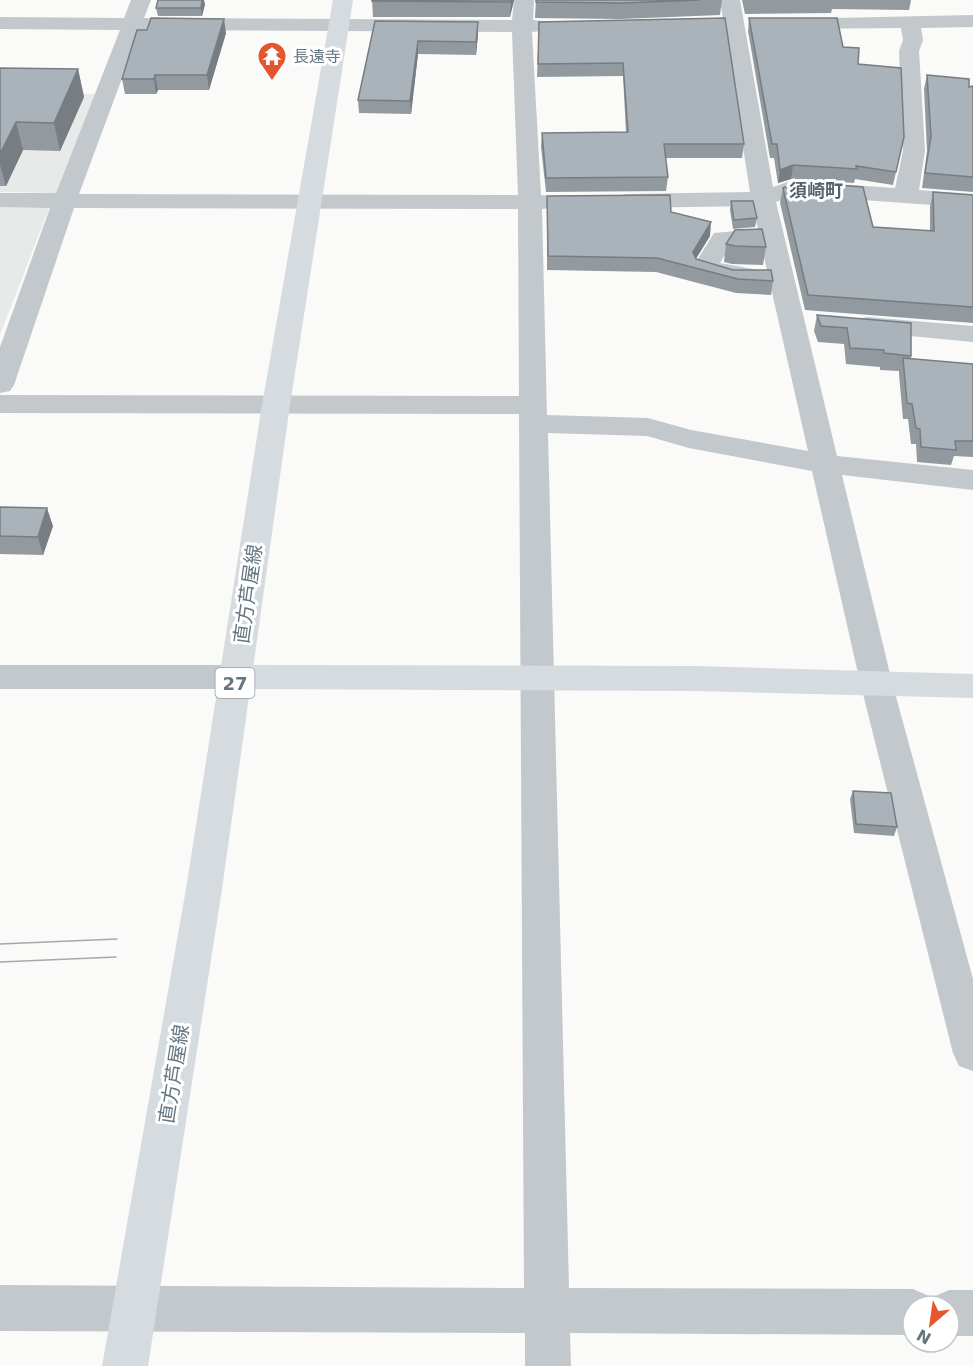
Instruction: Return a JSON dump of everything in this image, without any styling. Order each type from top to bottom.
[{"type":"main road","name":"直方芦屋線","points":[[125,1366],[204,889],[276,405],[341,13]]},
{"type":"main road","points":[[236,677],[536,677],[876,682],[973,686]]},
{"type":"street","points":[[0,385],[64,201],[141,0]]},
{"type":"street","points":[[524,0],[522,26],[530,202],[534,414],[536,677],[548,1366]]},
{"type":"street","points":[[730,0],[732,23],[772,236],[781,275],[803,320],[825,464],[876,682],[973,1053]]},
{"type":"street","points":[[0,23],[133,24],[341,13],[522,26],[566,26]]},
{"type":"street","points":[[779,23],[973,21]]},
{"type":"street","points":[[906,195],[914,151],[909,51],[913,40],[910,22]]},
{"type":"street","points":[[708,23],[756,23]]},
{"type":"street","points":[[84,89],[108,89]]},
{"type":"street","points":[[0,200],[309,203],[764,199],[790,188],[973,201]]},
{"type":"street","points":[[772,236],[723,238],[705,267],[732,274],[781,275]]},
{"type":"street","points":[[848,324],[973,334]]},
{"type":"street","points":[[0,404],[276,405],[534,414],[648,428],[689,439],[825,464],[973,480]]},
{"type":"street","points":[[0,677],[236,677]]},
{"type":"street","points":[[0,1308],[901,1312]]},
{"type":"shaded area","points":[[0,92],[95,94],[56,193],[0,192]]},
{"type":"shaded area","points":[[0,205],[50,206],[0,335]]},
{"type":"building","points":[[158,0],[202,0],[201,8],[156,8]]},
{"type":"building","points":[[372,0],[511,0],[510,2]]},
{"type":"building","points":[[536,0],[699,0],[622,3],[536,2]]},
{"type":"building","points":[[151,18],[224,19],[207,75],[155,75],[154,79],[122,79],[137,30],[147,30]]},
{"type":"building","points":[[725,18],[744,144],[664,144],[668,177],[546,178],[542,133],[628,132],[623,63],[538,64],[539,22]]},
{"type":"building","points":[[749,18],[837,18],[843,47],[859,48],[858,64],[901,68],[904,137],[896,172],[856,166],[857,169],[793,165],[780,170],[777,144],[772,144]]},
{"type":"building","points":[[375,21],[478,22],[476,42],[418,41],[410,101],[358,100]]},
{"type":"building","points":[[0,68],[78,69],[54,123],[16,122],[0,154]]},
{"type":"building","points":[[927,75],[969,79],[969,87],[973,86],[973,177],[925,173],[931,136]]},
{"type":"building","points":[[797,182],[863,187],[873,227],[934,231],[933,192],[973,195],[973,307],[808,295],[783,188]]},
{"type":"building","points":[[670,195],[671,212],[711,222],[693,252],[696,259],[733,270],[771,270],[773,281],[738,279],[657,258],[548,256],[547,196]]},
{"type":"building","points":[[731,201],[753,201],[757,218],[734,220]]},
{"type":"building","points":[[762,229],[766,247],[726,244],[735,230]]},
{"type":"building","points":[[817,315],[911,323],[911,356],[884,353],[884,350],[850,348],[847,328],[821,326]]},
{"type":"building","points":[[903,358],[973,364],[973,441],[955,441],[956,450],[921,447],[920,429],[916,428],[912,404],[907,403]]},
{"type":"building","points":[[0,507],[47,508],[38,537],[0,536]]},
{"type":"building","points":[[853,791],[891,793],[897,827],[856,824]]},
{"type":"tram line","points":[[0,944],[117,939]]},
{"type":"tram line","points":[[0,962],[116,957]]},
{"type":"place","name":"長遠寺","points":[[272,82]]},
{"type":"district","name":"須崎町","points":[[816,190]]}]
